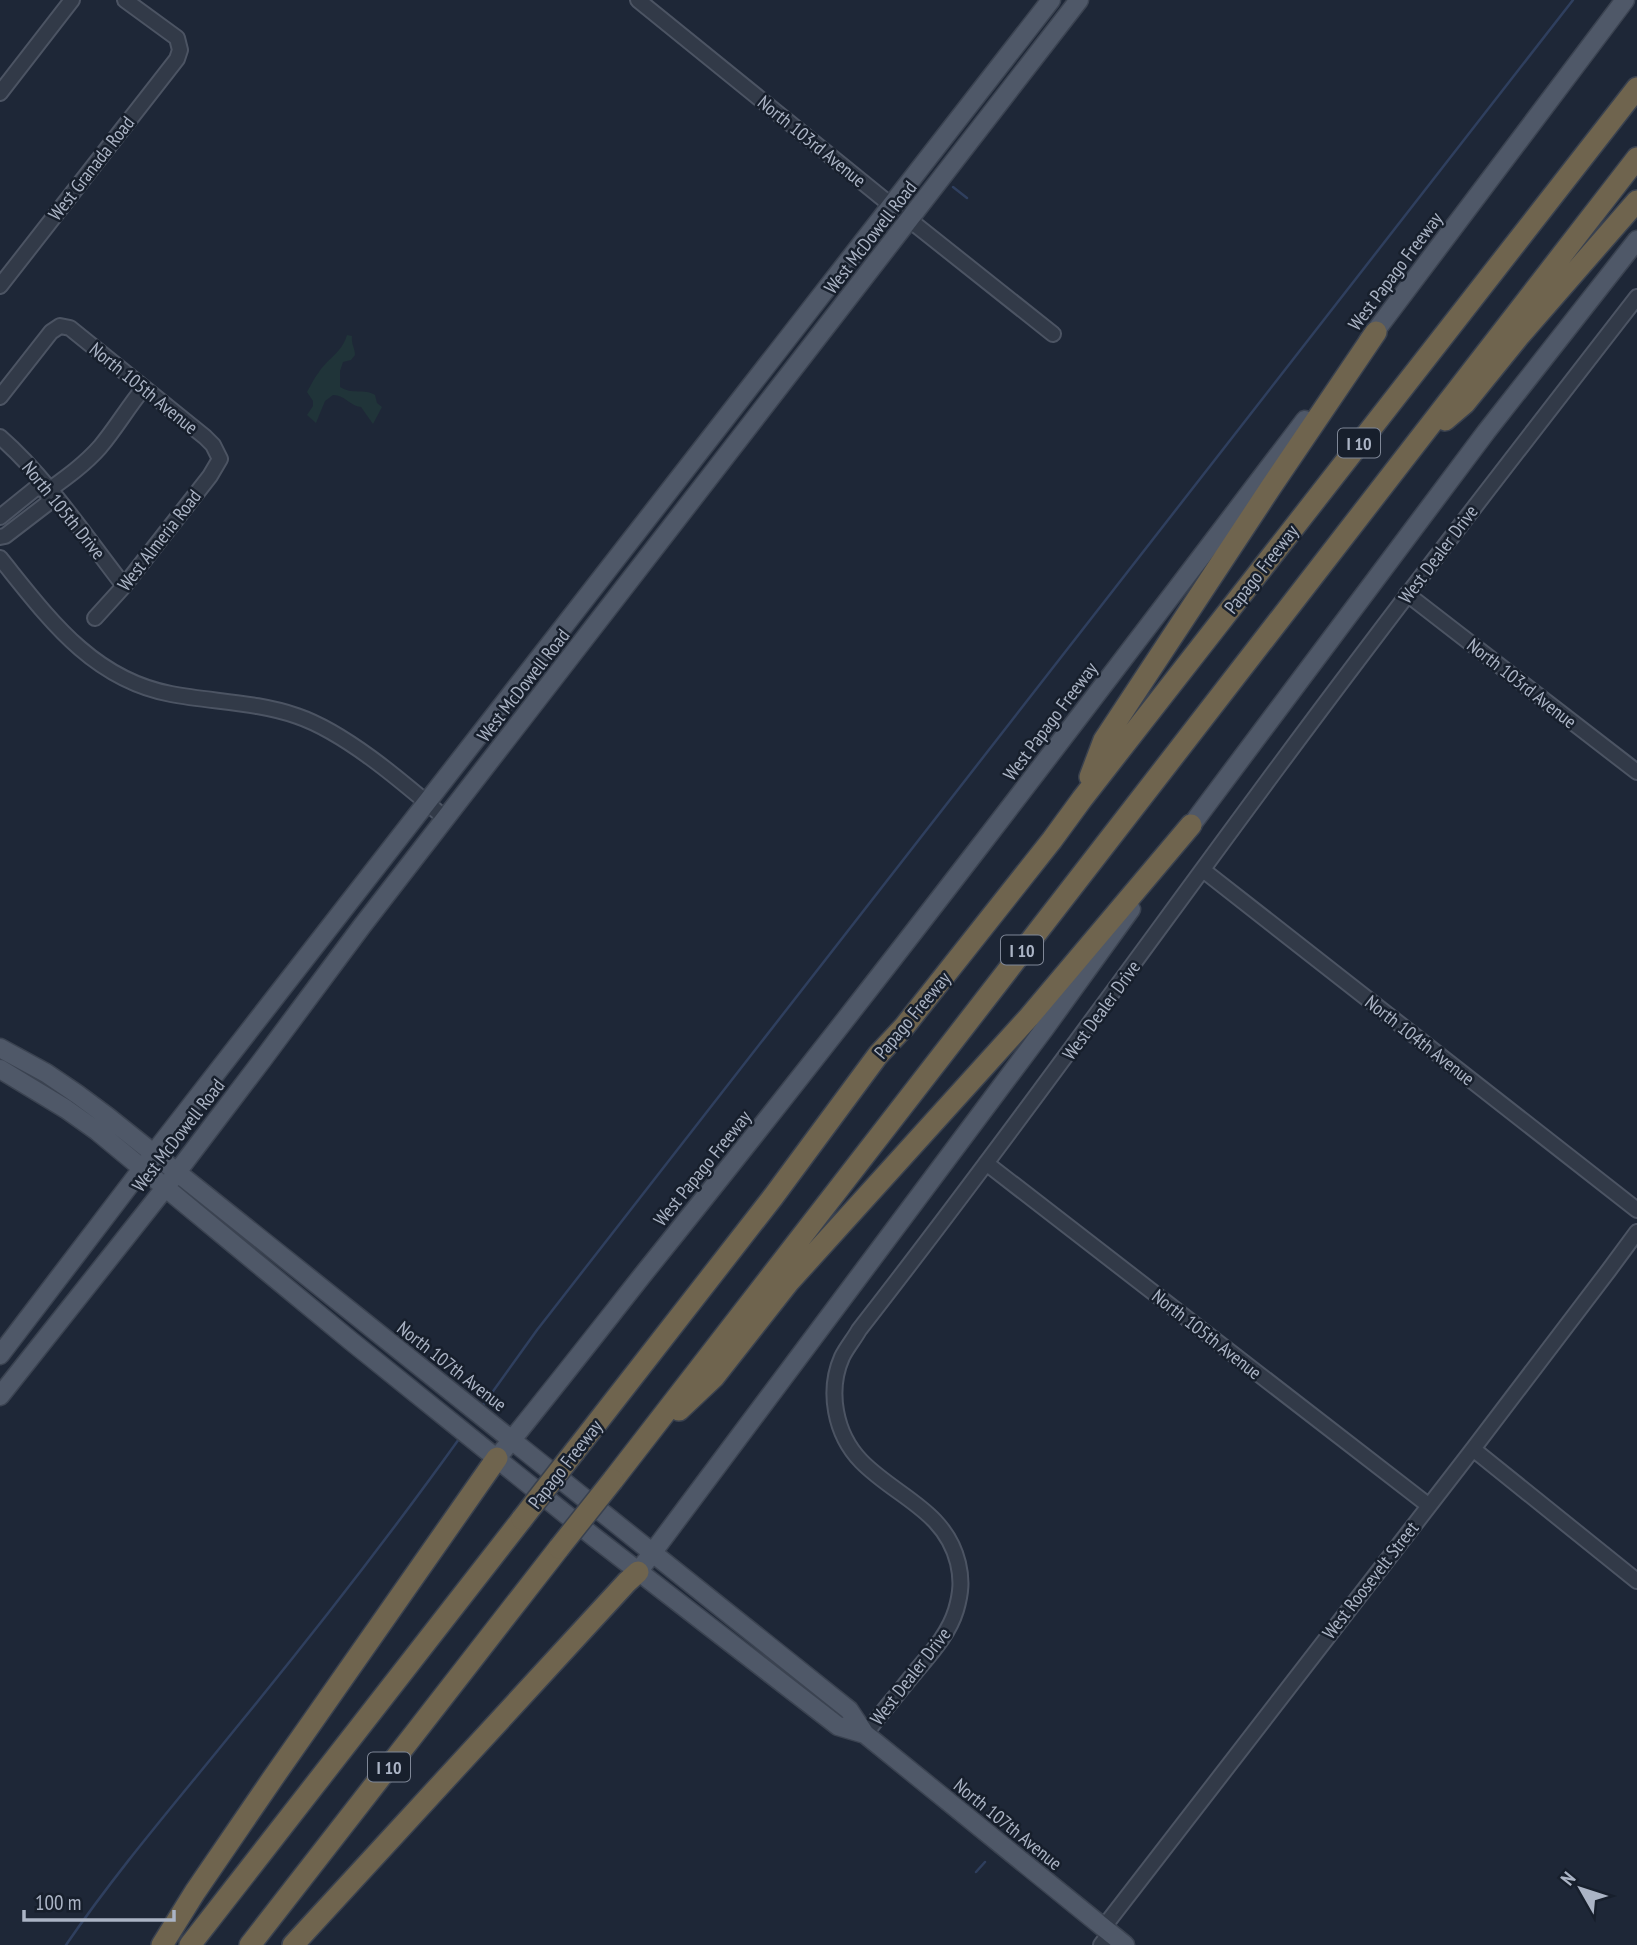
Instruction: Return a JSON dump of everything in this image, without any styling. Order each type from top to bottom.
[{"type":"highway","name":"Papago Freeway","points":[[190,1945],[773,1196],[878,1055],[912,1017],[1052,840],[1637,88]]},
{"type":"highway","name":"I 10","points":[[250,1945],[1637,158]]},
{"type":"highway","points":[[1411,448],[1465,403],[1520,335],[1637,201]]},
{"type":"highway","points":[[1082,799],[1104,740],[1376,332]]},
{"type":"highway","points":[[633,1452],[714,1377],[788,1283],[1029,1017],[1191,825]]},
{"type":"highway","points":[[162,1945],[195,1892],[496,1458]]},
{"type":"highway","points":[[293,1945],[638,1572]]},
{"type":"main road","name":"West McDowell Road","points":[[0,1355],[141,1169],[1051,0]]},
{"type":"main road","points":[[1040,50],[1037,42],[1040,31],[1064,0]]},
{"type":"main road","name":"West McDowell Road","points":[[0,1396],[165,1188],[362,926],[1079,0]]},
{"type":"main road","name":"West Papago Freeway","points":[[496,1458],[813,1061],[1050,756],[1329,388],[1376,332],[1625,0]]},
{"type":"main road","points":[[974,136],[990,97],[1021,57],[1024,46],[1021,39]]},
{"type":"main road","points":[[638,1572],[1494,421],[1637,240]]},
{"type":"main road","name":"North 107th Avenue","points":[[0,1048],[78,1094],[177,1171],[849,1710],[865,1734],[1105,1935],[1125,1945]]},
{"type":"main road","name":"North 107th Avenue","points":[[0,1069],[97,1131],[496,1458],[838,1727],[865,1734]]},
{"type":"main road","points":[[261,1265],[280,1271],[316,1297],[329,1294]]},
{"type":"main road","points":[[317,1312],[330,1312],[407,1367],[417,1366]]},
{"type":"street","points":[[0,93],[6,74],[72,0]]},
{"type":"street","name":"West Granada Road","points":[[0,286],[177,59],[180,50],[177,38],[125,0]]},
{"type":"street","name":"North 103rd Avenue","points":[[638,0],[1053,334]]},
{"type":"street","name":"West Dealer Drive","points":[[865,1734],[944,1636],[955,1612],[962,1581],[954,1546],[944,1531],[923,1510],[860,1461],[843,1436],[835,1408],[836,1378],[844,1353],[1050,1079],[1407,594],[1635,304]]},
{"type":"street","name":"North 105th Avenue","points":[[0,397],[51,332],[60,326],[70,328],[205,437],[220,459]]},
{"type":"street","points":[[0,517],[36,488],[49,490],[70,475],[101,446],[143,388]]},
{"type":"street","name":"North 105th Drive","points":[[0,437],[16,451],[49,490],[124,586]]},
{"type":"street","name":"West Almeria Road","points":[[95,618],[124,586],[210,476],[220,459]]},
{"type":"street","points":[[0,537],[48,503],[49,490]]},
{"type":"street","points":[[16,504],[27,519]]},
{"type":"street","points":[[0,558],[44,614],[64,634],[93,659],[124,679],[169,694],[254,706],[298,716],[366,754],[446,819]]},
{"type":"street","name":"North 103rd Avenue","points":[[1407,594],[1637,772]]},
{"type":"street","name":"North 104th Avenue","points":[[1203,870],[1637,1210]]},
{"type":"street","name":"North 105th Avenue","points":[[986,1163],[1428,1505]]},
{"type":"street","name":"West Roosevelt Street","points":[[1105,1935],[1637,1231]]},
{"type":"street","points":[[1473,1449],[1637,1581]]},
{"type":"green space","points":[[347,335],[352,336],[355,355],[351,360],[343,362],[340,387],[349,391],[371,393],[382,407],[373,424],[361,407],[333,395],[325,401],[316,423],[307,415],[313,401],[307,392]]},
{"type":"waterway","points":[[481,1408],[537,1330],[1573,0]]},
{"type":"waterway","points":[[953,187],[967,198]]},
{"type":"waterway","points":[[66,1945],[127,1862],[350,1585],[459,1439]]},
{"type":"waterway","points":[[976,1872],[985,1862]]}]
